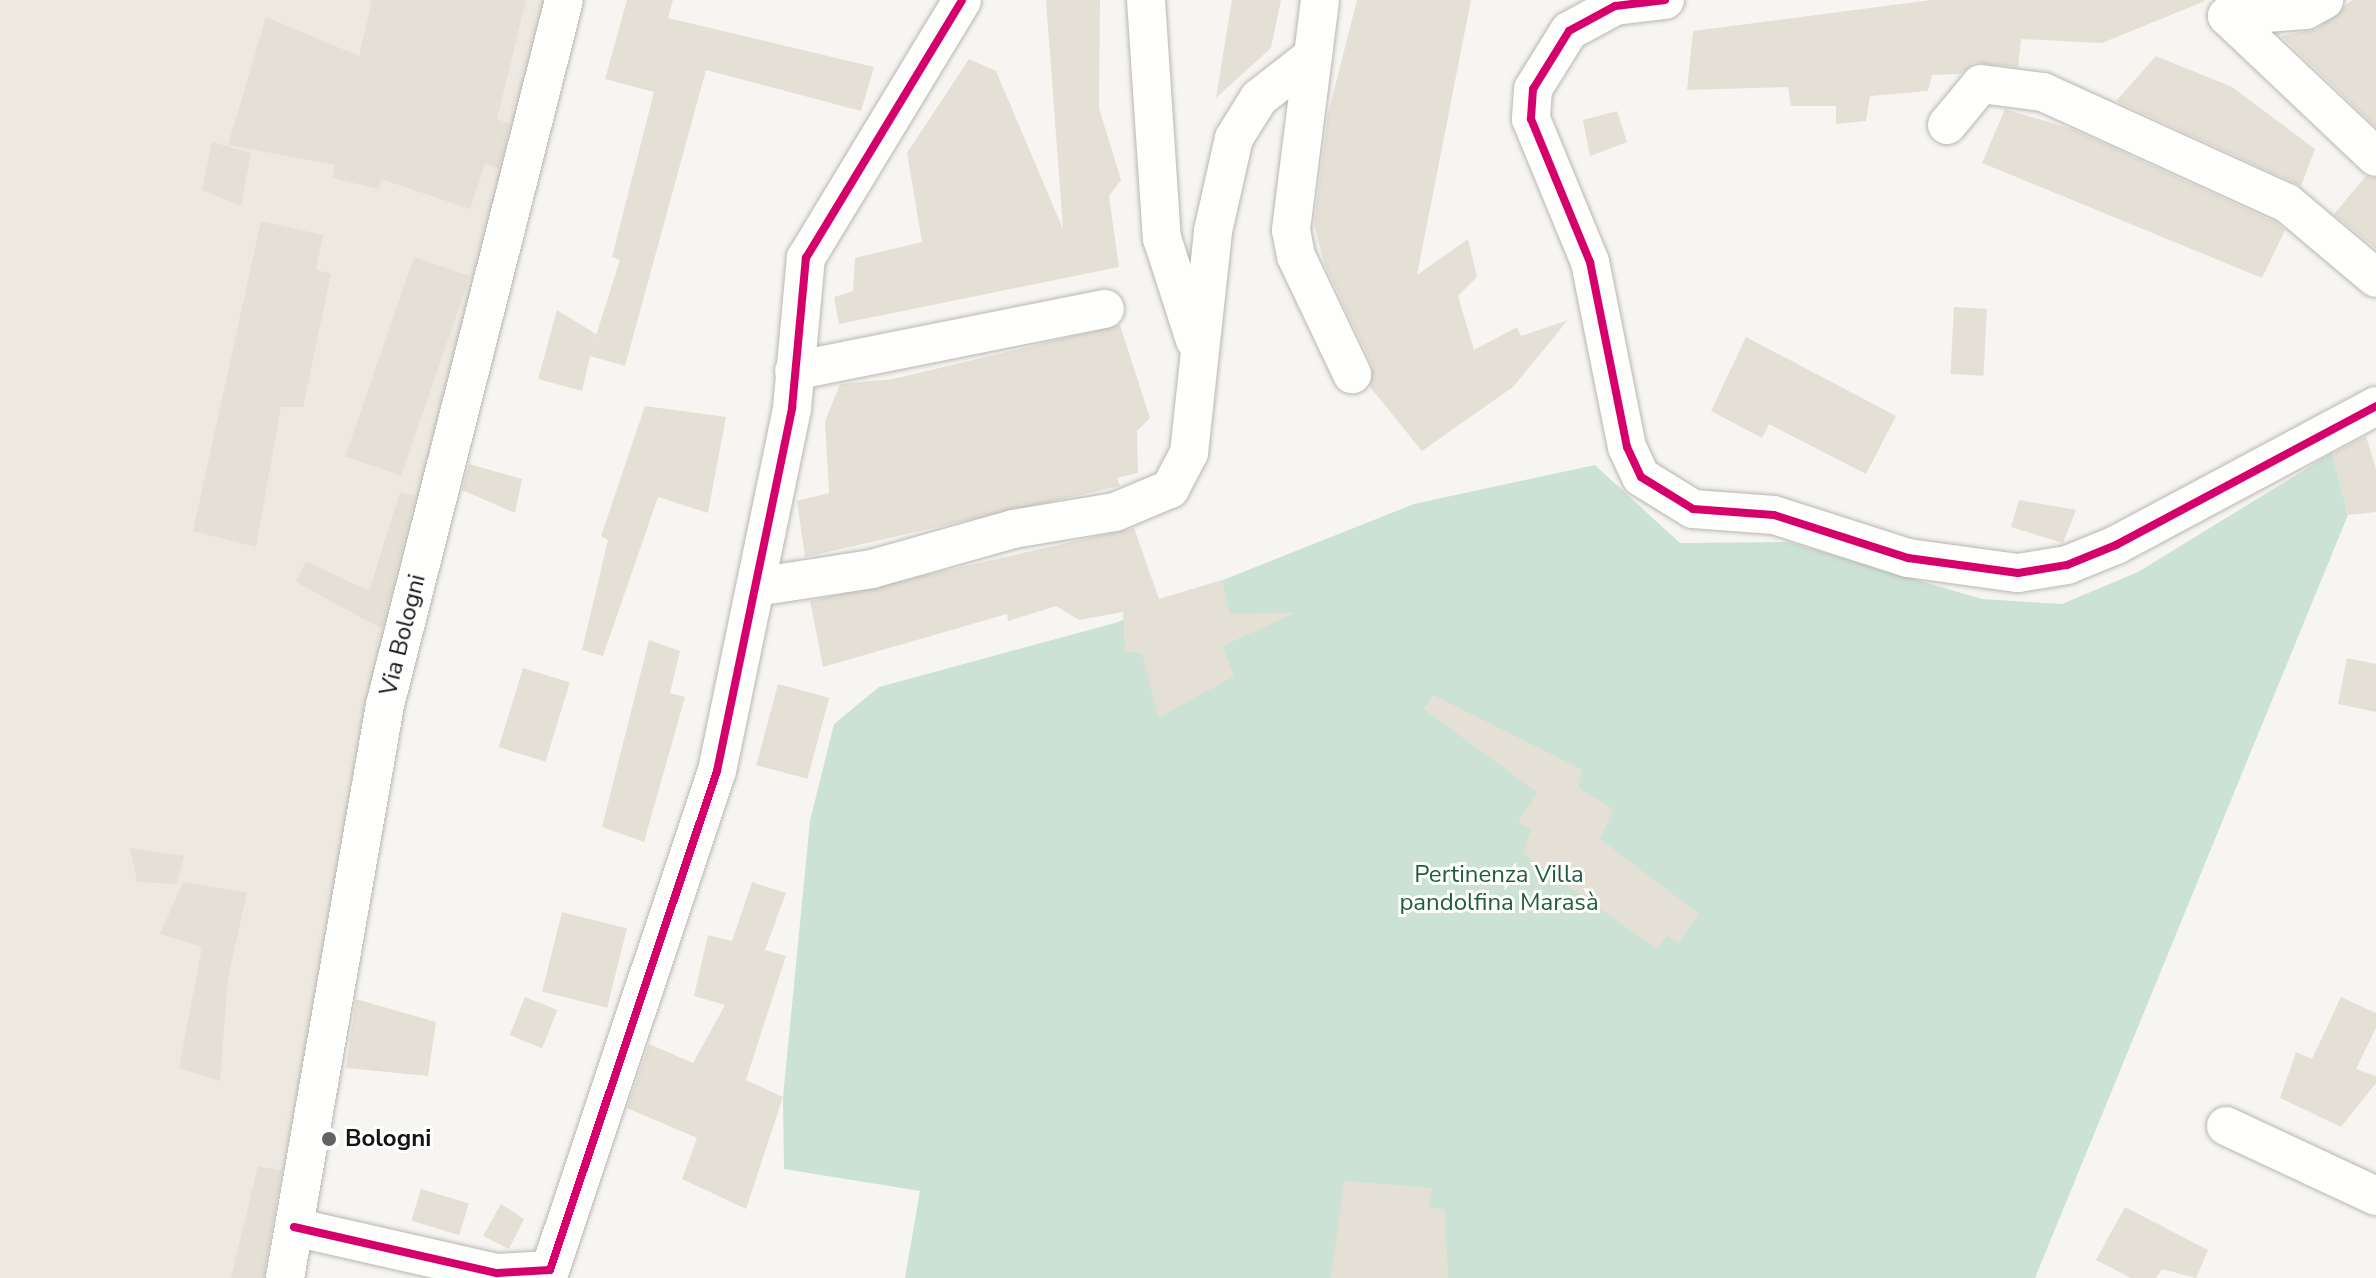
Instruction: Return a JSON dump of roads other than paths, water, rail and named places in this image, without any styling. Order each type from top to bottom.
[{"type":"street","name":"Via Bologni","points":[[285,1278],[385,705],[564,0]]},
{"type":"street","points":[[294,1227],[497,1273],[550,1270],[687,870],[717,771],[756,587],[794,371],[806,258],[962,0]]},
{"type":"street","points":[[1146,0],[1162,238],[1200,354]]},
{"type":"street","points":[[1320,0],[1291,230],[1296,256],[1352,374]]},
{"type":"street","points":[[1665,0],[1615,6],[1569,31],[1533,89],[1531,119],[1590,262],[1627,447],[1641,477],[1693,509],[1774,515],[1968,570],[2030,571],[2067,565],[2116,545],[2376,406]]},
{"type":"street","points":[[2324,0],[2306,10],[2227,16],[2376,157]]},
{"type":"street","points":[[756,587],[872,569],[1013,529],[1115,512],[1170,489],[1189,453],[1213,231],[1234,138],[1259,98],[1313,56]]},
{"type":"street","points":[[1947,125],[1981,84],[2043,92],[2287,203],[2376,278]]},
{"type":"street","points":[[794,371],[1105,309]]},
{"type":"street","points":[[2226,1126],[2376,1196]]},
{"type":"place","name":"Bologni","points":[[329,1139]]},
{"type":"park label","name":"Pertinenza Villa pandolfina Marasà","points":[[1499,889]]}]
